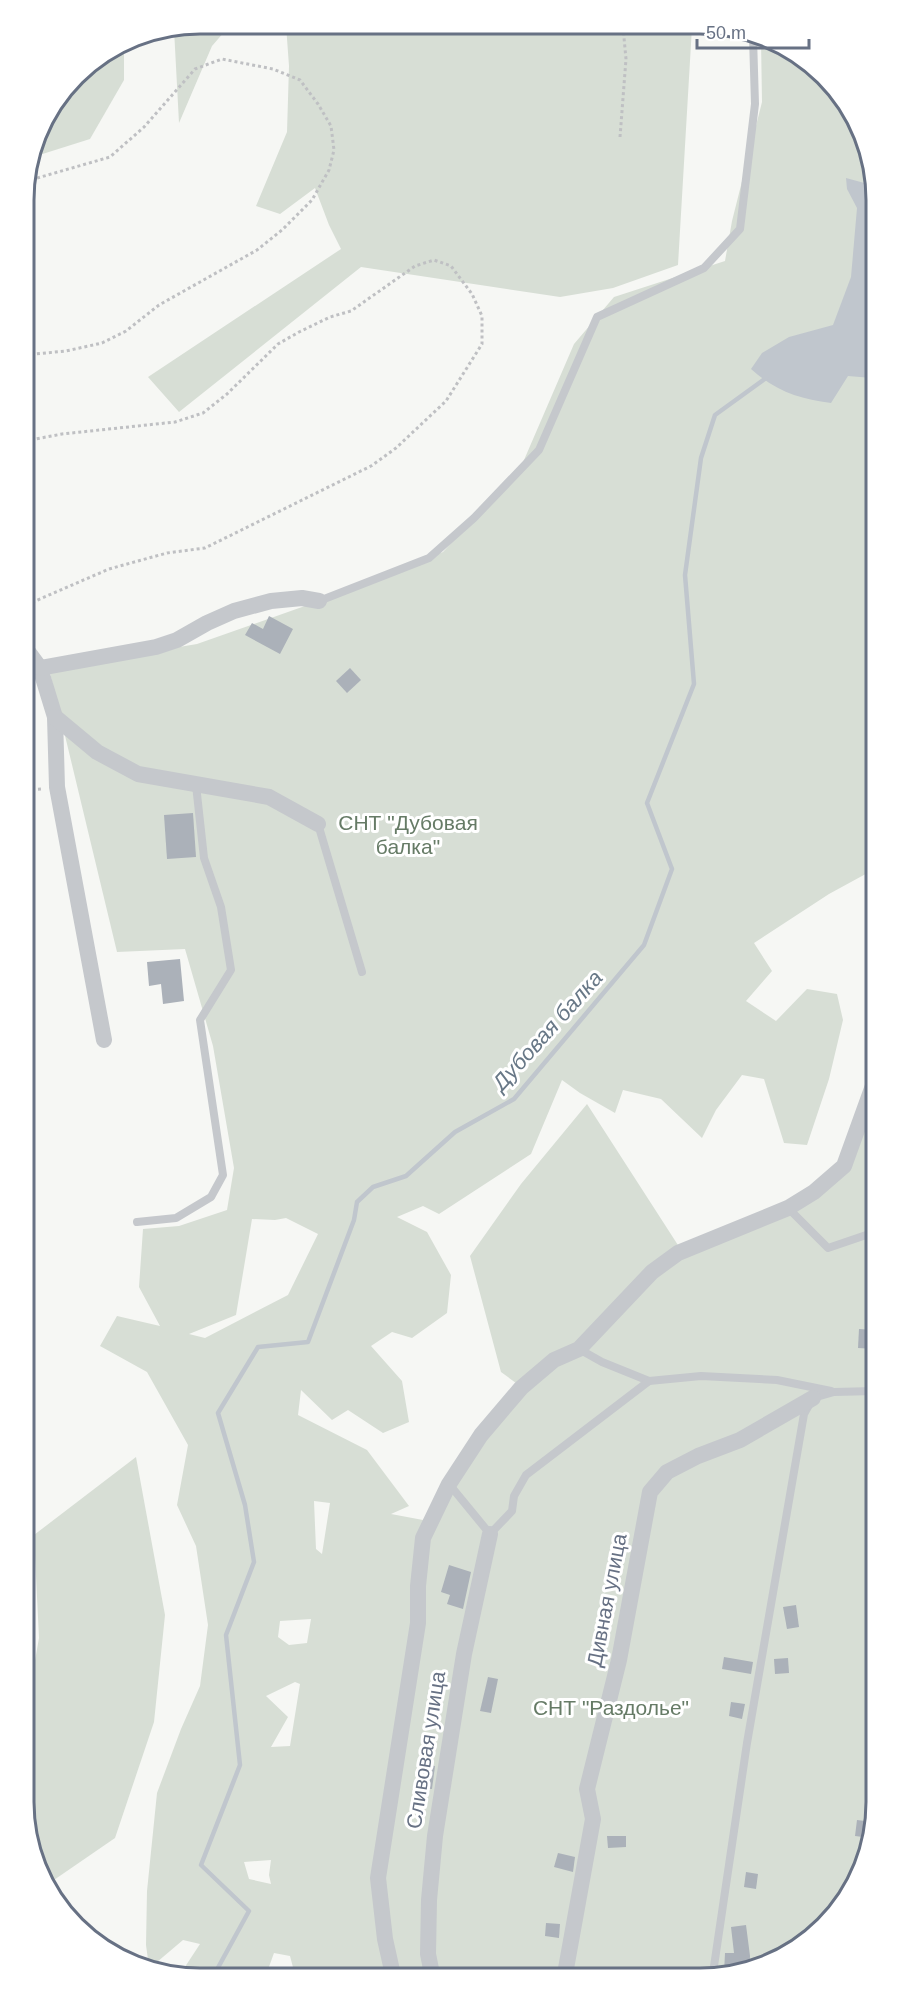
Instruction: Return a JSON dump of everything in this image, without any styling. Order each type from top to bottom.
[{"type":"street","points":[[40,668],[156,647],[177,640],[234,611],[271,601],[302,598],[320,602]]},
{"type":"street","points":[[35,661],[40,668],[55,717],[57,787],[104,1040]]},
{"type":"street","points":[[55,717],[97,752],[138,774],[269,797],[318,824]]},
{"type":"street","points":[[391,1968],[385,1939],[378,1878],[418,1623],[418,1586],[423,1538],[449,1484],[481,1435],[521,1388],[554,1360],[579,1349],[652,1272],[678,1253],[788,1208],[814,1192],[844,1166],[866,1105]]},
{"type":"street","name":"Дивная улица","points":[[566,1968],[593,1819],[587,1789],[619,1660],[650,1492],[667,1472],[698,1456],[740,1440],[813,1398]]},
{"type":"street","name":"Сливовая улица","points":[[431,1968],[428,1954],[429,1900],[435,1836],[464,1654],[490,1534]]},
{"type":"lane","points":[[320,602],[429,558],[474,518],[539,450],[597,317],[704,268],[740,229],[755,104],[753,43]]},
{"type":"lane","points":[[137,1222],[176,1218],[211,1197],[223,1175],[200,1020],[231,970],[221,907],[204,858],[196,785]]},
{"type":"lane","points":[[318,824],[362,972]]},
{"type":"lane","points":[[788,1208],[828,1248],[866,1235]]},
{"type":"lane","points":[[579,1349],[602,1362],[649,1381],[701,1376],[777,1380],[834,1392],[866,1391]]},
{"type":"lane","points":[[449,1484],[490,1534],[512,1511],[514,1496],[526,1475],[649,1381]]},
{"type":"lane","points":[[714,1967],[747,1743],[804,1414],[813,1398],[834,1392]]},
{"type":"path","points":[[620,137],[626,59],[624,34]]},
{"type":"path","points":[[35,354],[66,351],[102,343],[126,331],[159,305],[257,250],[282,230],[312,200],[329,170],[334,150],[330,126],[318,104],[300,80],[273,69],[222,59],[195,69],[144,128],[110,158],[36,178]]},
{"type":"path","points":[[35,439],[62,434],[175,422],[203,413],[236,386],[278,344],[330,317],[351,311],[416,266],[434,260],[452,266],[472,294],[482,316],[482,344],[446,401],[396,448],[371,466],[206,548],[167,554],[109,569],[35,601]]},
{"type":"green space","points":[[692,34],[678,265],[613,288],[560,297],[361,267],[179,412],[148,377],[341,249],[315,188],[280,214],[256,206],[287,132],[289,66],[287,35]]},
{"type":"green space","points":[[222,35],[212,46],[179,123],[174,37]]},
{"type":"green space","points":[[761,46],[801,69],[818,83],[832,100],[854,137],[865,179],[866,201],[866,874],[829,894],[754,943],[772,971],[746,1001],[776,1021],[807,989],[837,994],[843,1020],[829,1079],[807,1145],[784,1143],[764,1079],[742,1075],[716,1110],[702,1138],[661,1099],[623,1090],[615,1113],[562,1080],[531,1154],[439,1214],[423,1206],[397,1217],[427,1232],[451,1275],[447,1313],[412,1338],[392,1332],[371,1346],[402,1381],[409,1422],[383,1433],[348,1410],[332,1420],[301,1390],[298,1415],[367,1450],[409,1506],[391,1514],[423,1520],[516,1383],[501,1372],[470,1256],[521,1184],[587,1104],[685,1256],[843,1177],[866,1121],[866,1813],[858,1856],[832,1903],[810,1927],[774,1951],[754,1960],[722,1967],[293,1968],[290,1956],[274,1953],[269,1968],[185,1967],[200,1944],[183,1940],[157,1962],[148,1960],[146,1945],[147,1891],[157,1793],[200,1686],[208,1625],[196,1546],[177,1505],[188,1445],[147,1372],[100,1346],[117,1316],[160,1326],[139,1287],[143,1229],[179,1226],[227,1210],[234,1168],[213,1046],[185,949],[117,952],[49,669],[197,644],[319,601],[443,552],[521,467],[574,344],[614,297],[725,261],[732,221],[762,102]],"holes":[[[286,1218],[318,1234],[288,1295],[205,1338],[189,1334],[236,1315],[252,1219]],[[314,1501],[330,1503],[322,1554],[316,1549]],[[311,1619],[307,1643],[289,1645],[278,1637],[280,1621]],[[295,1682],[300,1684],[290,1746],[271,1747],[288,1717],[266,1696]],[[271,1860],[269,1875],[271,1884],[249,1879],[244,1862]]]},
{"type":"green space","points":[[124,54],[124,80],[90,139],[41,154],[52,127],[76,91],[91,76]]},
{"type":"green space","points":[[136,1457],[165,1615],[154,1722],[115,1838],[54,1880],[40,1845],[34,1802],[34,1666],[39,1638],[34,1535]]},
{"type":"shaded area","points":[[846,178],[865,183],[866,378],[848,376],[831,403],[788,393],[769,383],[751,369],[762,353],[789,337],[833,325],[851,277],[857,208],[847,189]]},
{"type":"building","points":[[269,616],[293,629],[280,654],[245,635],[252,623],[263,629]]},
{"type":"building","points":[[350,668],[361,680],[347,693],[336,681]]},
{"type":"building","points":[[193,813],[196,857],[167,859],[164,815]]},
{"type":"building","points":[[180,959],[184,1001],[163,1004],[161,984],[149,986],[147,962]]},
{"type":"building","points":[[859,1329],[866,1329],[866,1348],[858,1348]]},
{"type":"building","points":[[449,1565],[471,1572],[463,1609],[447,1604],[450,1595],[441,1592]]},
{"type":"building","points":[[796,1605],[799,1627],[787,1629],[783,1607]]},
{"type":"building","points":[[724,1657],[753,1662],[751,1674],[722,1669]]},
{"type":"building","points":[[788,1658],[789,1673],[775,1674],[774,1659]]},
{"type":"building","points":[[488,1677],[498,1679],[491,1713],[480,1711]]},
{"type":"building","points":[[731,1702],[745,1704],[742,1719],[729,1716]]},
{"type":"building","points":[[423,1764],[435,1766],[432,1789],[420,1788]]},
{"type":"building","points":[[857,1820],[865,1821],[863,1837],[855,1836]]},
{"type":"building","points":[[607,1836],[626,1836],[626,1847],[608,1848]]},
{"type":"building","points":[[558,1853],[575,1857],[573,1872],[554,1867]]},
{"type":"building","points":[[746,1872],[758,1874],[756,1889],[744,1887]]},
{"type":"building","points":[[546,1923],[560,1924],[559,1938],[545,1936]]},
{"type":"building","points":[[746,1925],[750,1961],[724,1967],[725,1953],[734,1953],[731,1927]]},
{"type":"waterway","name":"Дубовая балка","points":[[218,1968],[249,1911],[201,1865],[240,1765],[226,1635],[254,1562],[245,1505],[218,1413],[258,1347],[308,1342],[354,1220],[357,1202],[373,1187],[406,1176],[455,1132],[514,1099],[644,945],[672,869],[647,803],[694,684],[685,575],[701,458],[715,415],[766,378]]},
{"type":"park label","name":"СНТ \"Дубовая балка\"","points":[[408,835]]},
{"type":"park label","name":"СНТ \"Раздолье\"","points":[[611,1708]]}]
